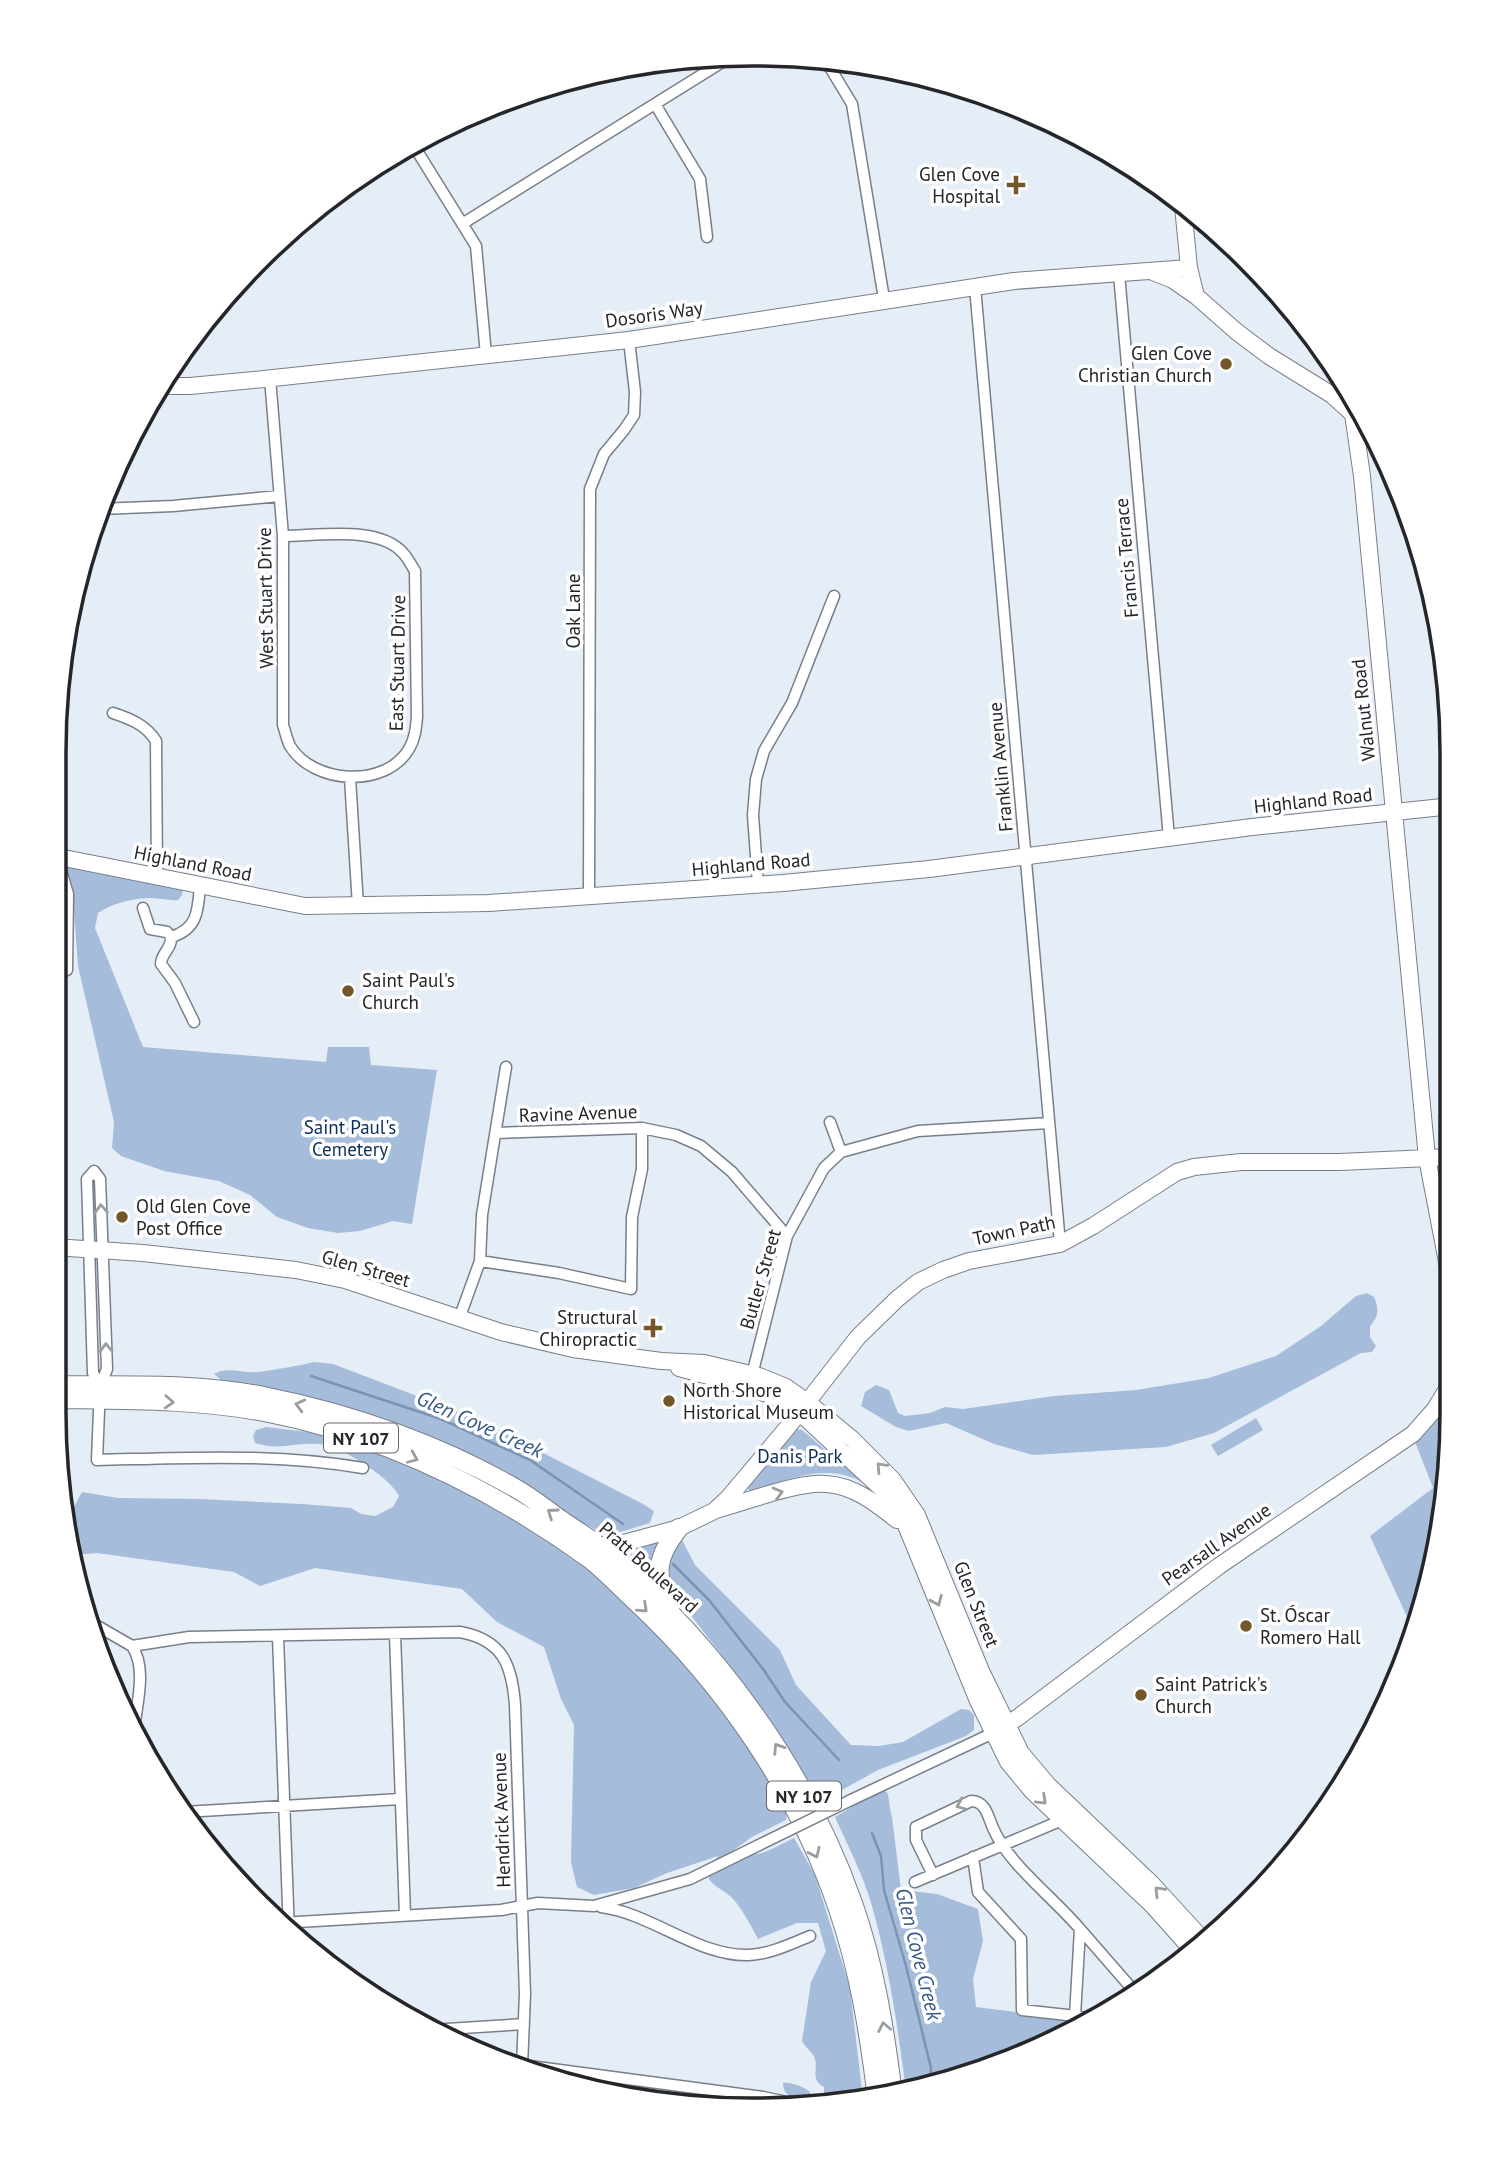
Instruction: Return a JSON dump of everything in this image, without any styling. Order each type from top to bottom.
[{"type":"main road","name":"Pratt Boulevard","points":[[66,1387],[100,1393]]},
{"type":"main road","name":"Pratt Boulevard","points":[[66,1397],[100,1393],[226,1391],[268,1396],[348,1417],[451,1457],[516,1488],[675,1616],[723,1670],[754,1712],[787,1762],[831,1846],[854,1905],[873,1974],[892,2083]]},
{"type":"main road","points":[[675,1616],[658,1578],[661,1557],[679,1528]]},
{"type":"main road","name":"Pratt Boulevard","points":[[601,1557],[710,1680],[773,1770],[816,1853],[839,1910],[858,1978],[876,2086]]},
{"type":"street","points":[[462,224],[713,68]]},
{"type":"street","points":[[832,71],[852,104],[884,299]]},
{"type":"street","points":[[655,104],[700,179],[707,237]]},
{"type":"street","points":[[419,153],[477,250],[486,355]]},
{"type":"street","points":[[1184,219],[1189,268],[1196,296]]},
{"type":"street","name":"Dosoris Way","points":[[173,386],[629,340],[1014,281],[1189,268]]},
{"type":"street","points":[[1151,271],[1173,280],[1196,296]]},
{"type":"street","name":"Francis Terrace","points":[[1119,274],[1169,838]]},
{"type":"street","name":"Franklin Avenue","points":[[975,286],[1060,1244]]},
{"type":"street","name":"Walnut Road","points":[[1196,296],[1269,356],[1344,404]]},
{"type":"street","name":"Oak Lane","points":[[589,896],[590,489],[604,454],[634,415],[635,392],[629,340]]},
{"type":"street","name":"West Stuart Drive","points":[[270,378],[283,536],[283,725],[290,746],[306,763],[351,778]]},
{"type":"street","name":"Walnut Road","points":[[1358,429],[1427,1158],[1440,1226]]},
{"type":"street","points":[[112,509],[279,496]]},
{"type":"street","name":"East Stuart Drive","points":[[283,536],[380,537],[404,553],[415,571],[415,737],[409,751],[396,763],[383,771],[351,778]]},
{"type":"street","points":[[758,884],[754,815],[756,779],[764,751],[792,703],[834,596]]},
{"type":"street","points":[[113,713],[141,724],[156,741],[157,877]]},
{"type":"street","points":[[351,778],[358,906]]},
{"type":"street","name":"Highland Road","points":[[66,859],[305,906],[489,903],[929,869],[1440,807]]},
{"type":"street","points":[[171,937],[181,934],[194,920],[200,886]]},
{"type":"street","points":[[66,888],[66,970]]},
{"type":"street","points":[[143,908],[150,929],[167,932],[171,937],[171,946],[161,959],[162,966],[175,983],[194,1022]]},
{"type":"street","points":[[459,1319],[480,1261],[482,1215],[506,1067]]},
{"type":"street","points":[[830,1122],[841,1152],[918,1131],[1049,1123]]},
{"type":"street","points":[[480,1261],[559,1273],[631,1289],[632,1217],[642,1168],[642,1128]]},
{"type":"street","name":"Ravine Avenue","points":[[496,1133],[642,1128],[676,1135],[701,1146],[715,1156],[787,1236]]},
{"type":"street","name":"Butler Street","points":[[751,1381],[787,1236],[824,1168],[841,1152]]},
{"type":"street","name":"Town Path","points":[[714,1511],[729,1497],[858,1337],[897,1299],[918,1283],[943,1270],[969,1261],[1060,1244],[1177,1172],[1194,1167],[1241,1162],[1339,1162],[1440,1157]]},
{"type":"street","points":[[100,1393],[93,1373],[96,1249],[100,1179],[94,1171],[87,1179],[96,1249],[107,1369],[100,1393],[97,1460],[237,1457],[318,1460],[363,1468]]},
{"type":"street","name":"Glen Street","points":[[66,1248],[296,1270],[345,1280],[502,1332],[573,1349],[661,1361],[674,1367],[751,1381],[780,1399],[803,1407],[917,1515],[932,1569]]},
{"type":"street","name":"Pearsall Avenue","points":[[1000,1729],[1219,1566],[1415,1433],[1440,1401]]},
{"type":"street","name":"Town Path","points":[[601,1557],[624,1543],[679,1528],[714,1511],[803,1486],[826,1484],[856,1493],[905,1523]]},
{"type":"street","points":[[856,1493],[891,1489]]},
{"type":"street","name":"Glen Street","points":[[891,1489],[905,1523],[932,1569],[1000,1729],[1008,1762],[1032,1791],[1069,1816],[1151,1883],[1198,1934]]},
{"type":"street","points":[[102,1628],[132,1646],[138,1654],[140,1679],[136,1713]]},
{"type":"street","name":"Hendrick Avenue","points":[[132,1646],[189,1637],[460,1632],[473,1634],[494,1646],[508,1665],[513,1681],[522,1907],[545,1903],[594,1906],[681,1882],[1000,1729]]},
{"type":"street","points":[[395,1634],[405,1915]]},
{"type":"street","points":[[278,1637],[286,1913]]},
{"type":"street","points":[[196,1811],[400,1799]]},
{"type":"street","points":[[933,1875],[916,1840],[916,1828],[971,1801],[978,1801],[984,1806],[1000,1845],[1129,1985]]},
{"type":"street","points":[[915,1882],[1069,1816]]},
{"type":"street","name":"Glen Street","points":[[1069,1816],[1186,1943]]},
{"type":"street","points":[[973,1857],[978,1892],[1021,1939],[1022,2010],[1075,2016],[1080,1929]]},
{"type":"street","points":[[594,1906],[619,1909],[691,1941],[735,1954],[759,1954],[810,1936]]},
{"type":"street","points":[[298,1925],[522,1907],[522,2057]]},
{"type":"street","points":[[453,2029],[524,2024]]},
{"type":"street","points":[[568,2072],[765,2097]]},
{"type":"green space","name":"Saint Paul's Cemetery","points":[[66,859],[183,890],[178,900],[136,899],[116,904],[98,913],[95,928],[143,1047],[326,1062],[328,1047],[369,1047],[371,1065],[437,1070],[412,1224],[393,1221],[360,1231],[338,1233],[308,1228],[277,1217],[250,1195],[219,1181],[164,1171],[121,1156],[112,1148],[114,1122],[78,966],[72,885],[66,874]]},
{"type":"green space","points":[[1367,1293],[1374,1297],[1377,1309],[1377,1316],[1370,1326],[1370,1337],[1376,1346],[1372,1352],[1361,1353],[1214,1433],[1166,1447],[1033,1455],[994,1444],[946,1423],[909,1431],[896,1427],[861,1406],[865,1392],[876,1385],[889,1390],[898,1413],[905,1416],[930,1413],[945,1407],[963,1409],[1054,1396],[1136,1390],[1209,1378],[1276,1356],[1321,1326],[1356,1296]]},
{"type":"green space","points":[[314,1362],[333,1364],[475,1418],[643,1504],[654,1511],[650,1523],[614,1534],[600,1532],[465,1462],[227,1385],[214,1374],[230,1370],[258,1372]]},
{"type":"green space","points":[[1440,1398],[1434,1501],[1407,1618],[1370,1536],[1433,1488],[1412,1434]]},
{"type":"green space","points":[[1256,1418],[1263,1430],[1218,1456],[1211,1445]]},
{"type":"green space","points":[[266,1427],[308,1432],[375,1449],[515,1513],[588,1564],[678,1650],[759,1759],[787,1812],[786,1820],[752,1837],[731,1852],[757,1854],[794,1838],[815,1875],[850,1988],[862,2089],[824,2094],[824,2087],[817,2080],[815,2059],[802,2041],[811,1982],[826,1951],[818,1923],[797,1923],[758,1939],[734,1900],[709,1879],[711,1865],[718,1856],[667,1873],[634,1888],[594,1895],[577,1887],[571,1862],[574,1725],[561,1699],[544,1647],[497,1622],[462,1589],[315,1568],[260,1586],[234,1572],[97,1553],[82,1554],[73,1508],[82,1492],[118,1498],[200,1499],[351,1508],[361,1514],[375,1516],[393,1507],[399,1496],[376,1472],[339,1450],[319,1444],[272,1446],[255,1443],[253,1436],[256,1430]]},
{"type":"green space","name":"Danis Park","points":[[796,1429],[802,1430],[861,1480],[833,1473],[819,1473],[749,1492],[748,1488]]},
{"type":"green space","points":[[681,1538],[695,1565],[780,1650],[796,1685],[851,1745],[879,1746],[903,1742],[961,1709],[969,1710],[974,1715],[974,1730],[966,1736],[878,1770],[824,1800],[815,1800],[747,1688],[689,1613],[670,1593],[664,1561]]},
{"type":"green space","points":[[661,1540],[651,1560],[649,1574],[625,1554],[626,1551]]},
{"type":"green space","points":[[877,1792],[887,1792],[901,1890],[937,1894],[978,1909],[983,1941],[973,1979],[976,2007],[1072,2019],[974,2061],[904,2080],[892,1998],[872,1906],[835,1817]]},
{"type":"green space","points":[[783,2083],[793,2084],[810,2092],[810,2095],[790,2096]]},
{"type":"waterway","name":"Glen Cove Creek","points":[[311,1376],[441,1419],[530,1460],[623,1524]]},
{"type":"waterway","name":"Glen Cove Creek","points":[[673,1564],[709,1600],[785,1702],[839,1760]]},
{"type":"waterway","name":"Glen Cove Creek","points":[[872,1833],[881,1856],[884,1890],[906,1966],[931,2074]]},
{"type":"place","name":"Glen Cove Hospital","points":[[1016,185]]},
{"type":"place","name":"Glen Cove Christian Church","points":[[1226,364]]},
{"type":"place","name":"Saint Paul's Church","points":[[348,991]]},
{"type":"place","name":"Old Glen Cove Post Office","points":[[122,1217]]},
{"type":"place","name":"Structural Chiropractic","points":[[653,1328]]},
{"type":"place","name":"North Shore Historical Museum","points":[[669,1401]]},
{"type":"place","name":"St. Óscar Romero Hall","points":[[1246,1626]]},
{"type":"place","name":"Saint Patrick's Church","points":[[1141,1695]]}]
